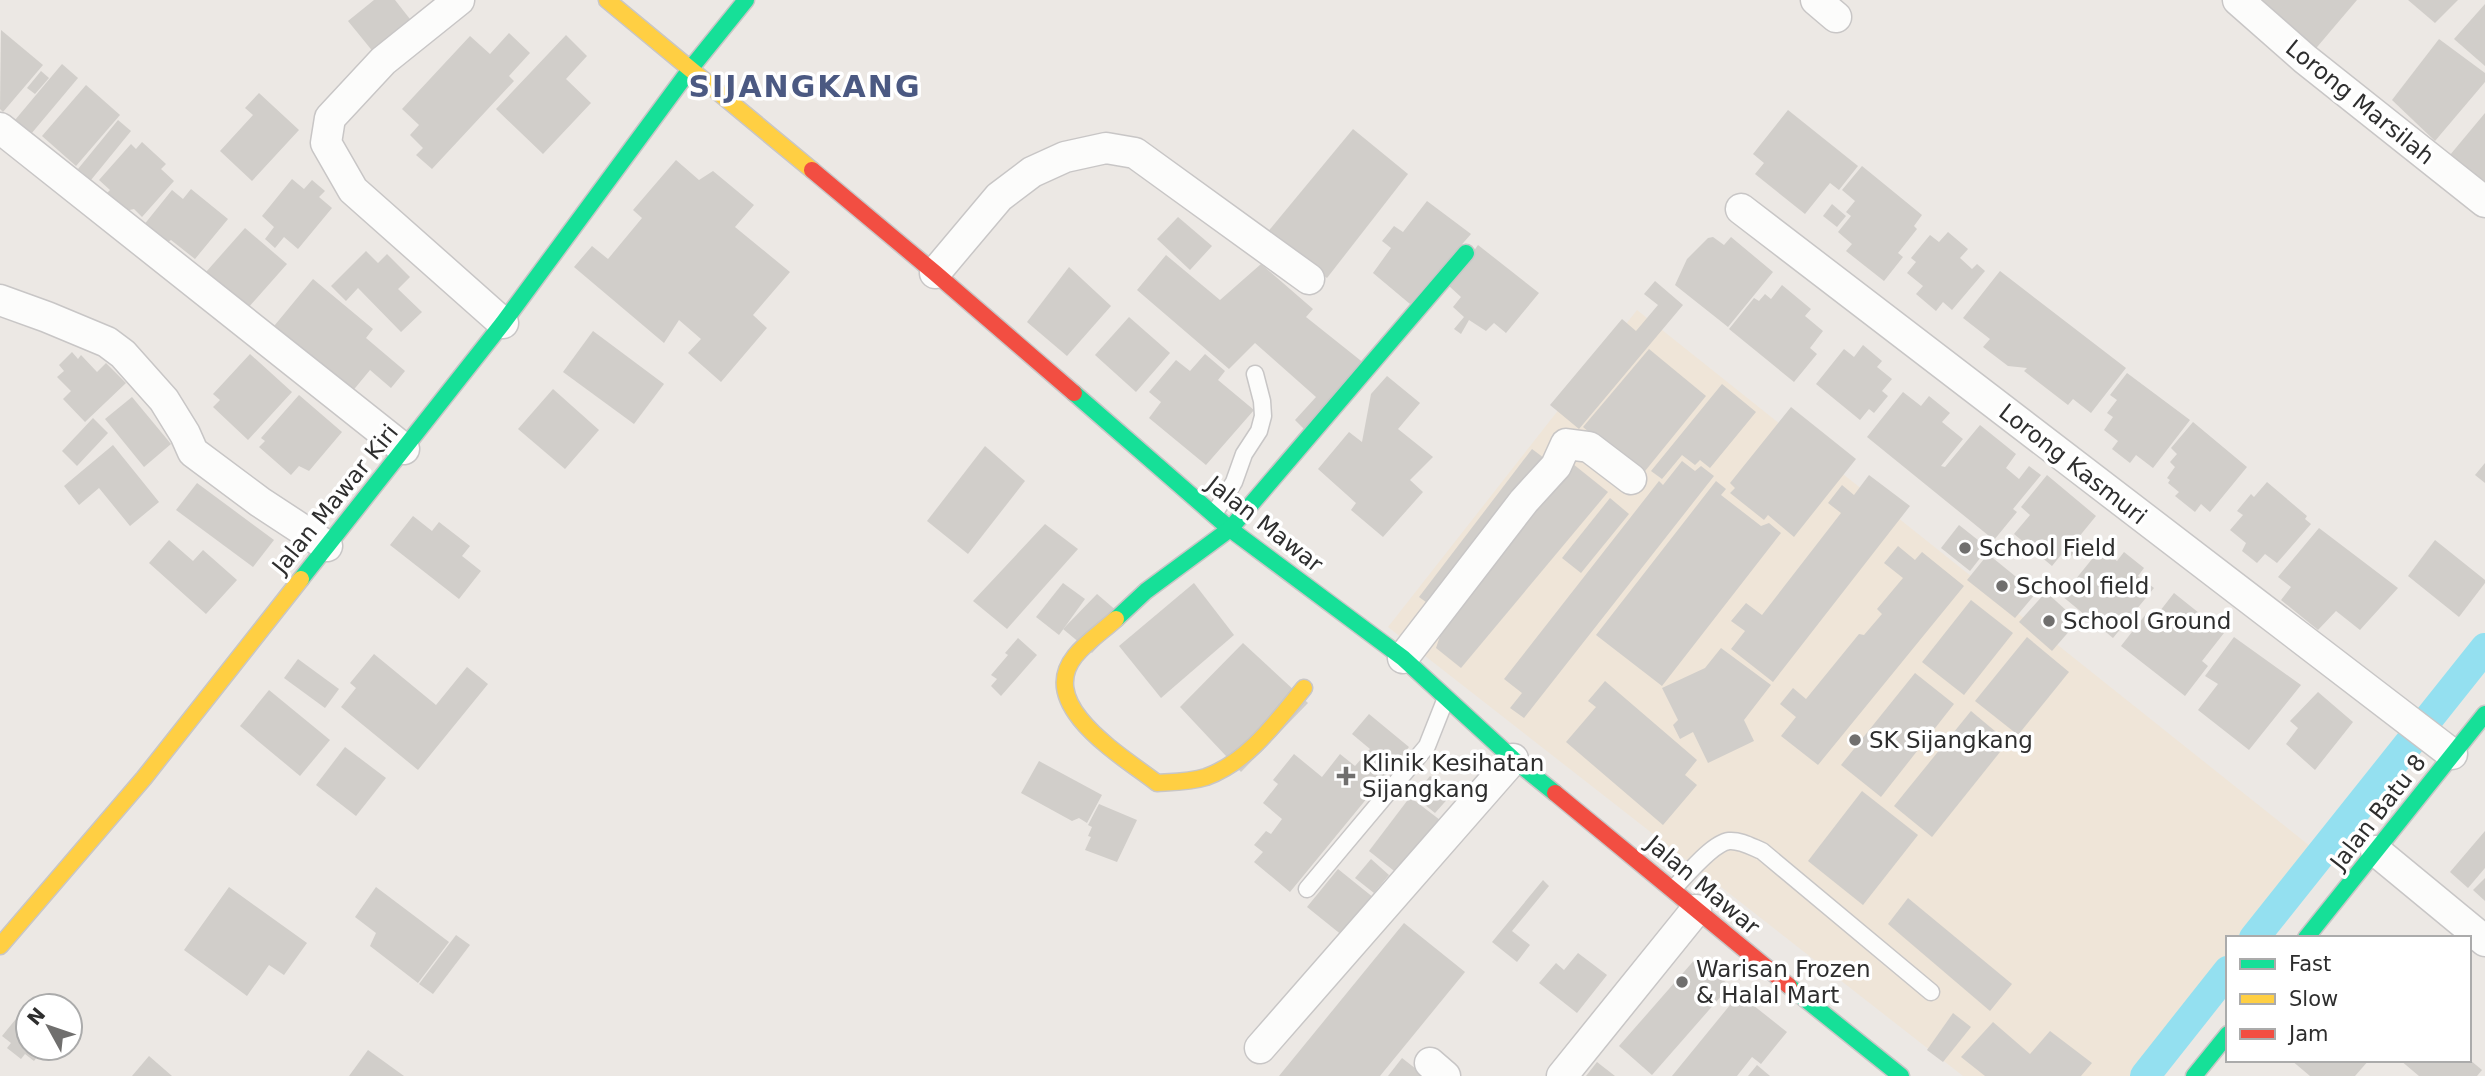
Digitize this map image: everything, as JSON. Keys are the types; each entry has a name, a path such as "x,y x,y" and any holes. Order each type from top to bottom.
{"street":[{"path":"459,0 383,61 356,89 330,118 326,143 353,190 503,323"},
{"name":"Jalan Mawar","path":"607,0 935,273 1230,529 1403,658 1513,759 1901,1076"},
{"name":"Jalan Mawar Kiri","path":"0,946 144,778 404,449 503,323 691,68 746,0"},
{"name":"Lorong Marsilah","path":"2238,0 2305,59 2485,202"},
{"path":"0,128 404,449"},
{"path":"935,273 999,197 1032,172 1065,157 1106,148 1135,153 1309,279"},
{"name":"Lorong Kasmuri","path":"1741,209 2445,749"},
{"path":"1304,688 1265,735 1226,768 1193,781 1157,783 1087,728 1068,702 1064,681 1074,657 1146,591 1230,529 1466,253"},
{"path":"0,300 107,342 123,354 164,400 193,452 260,502 327,546"},
{"path":"1403,658 1524,501 1556,466 1566,444 1589,447 1631,479"},
{"name":"Jalan Batu 8","path":"2308,936 2376,851 2445,749 2482,724"},
{"path":"1260,1048 1513,759"},
{"path":"2376,851 2485,941"},
{"path":"1562,1076 1696,910"},
{"path":"2194,1076 2226,1036"}],"lane":[{"path":"1214,514 1234,482 1244,454 1259,431 1263,416 1262,401 1255,374"},
{"path":"1307,889 1427,746 1446,698"},
{"path":"1673,889 1712,850 1728,841 1762,851 1931,992"},
{"path":"1873,1076 1884,1062"}],"shaded area":[{"name":"SK Sijangkang","path":"1637,310 2320,854 2257,936 2226,936 2226,976 2147,1076 1963,1076 1388,627"}],"building":[{"path":"374,0 395,0 417,28 379,59 348,21"},
{"path":"2250,0 2357,0 2312,53"},
{"path":"2408,0 2458,0 2435,23"},
{"path":"2485,4 2485,66 2454,39"},
{"path":"1,30 43,65 3,112 0,109"},
{"path":"509,33 530,53 509,76 514,81 432,169 416,155 423,148 410,135 419,125 402,109 470,36 490,54"},
{"path":"566,35 587,56 566,79 591,103 543,154 496,109"},
{"path":"2439,39 2485,73 2485,82 2435,141 2392,100"},
{"path":"62,64 78,78 31,134 15,120"},
{"path":"41,71 49,78 35,94 27,88"},
{"path":"86,85 120,115 76,166 42,136"},
{"path":"259,93 299,130 252,181 220,151 253,115 245,108"},
{"path":"1788,110 1858,166 1839,190 1830,183 1805,214 1755,174 1764,163 1753,154"},
{"path":"2485,113 2485,189 2445,161"},
{"path":"118,120 131,131 91,180 78,169"},
{"path":"1353,129 1408,174 1327,278 1266,234"},
{"path":"142,142 166,164 161,169 174,181 142,217 134,209 125,211 106,194 110,190 99,180 131,144 136,149"},
{"path":"676,160 699,180 713,171 754,205 735,227 790,272 753,315 767,328 721,382 688,353 701,339 679,320 664,343 574,267 592,246 608,259 642,218 633,210"},
{"path":"1862,166 1922,215 1914,226 1917,229 1898,253 1903,257 1884,281 1846,251 1852,244 1838,232 1851,216 1846,212 1855,201 1842,190"},
{"path":"292,179 304,189 312,180 325,191 319,197 332,208 298,249 284,237 275,248 265,239 274,227 262,216"},
{"path":"191,189 228,219 195,259 171,240 165,244 143,226 172,190 183,199"},
{"path":"1427,201 1471,234 1410,304 1373,273 1391,248 1382,241 1394,226 1403,232"},
{"path":"1832,204 1846,216 1837,227 1823,216"},
{"path":"1178,217 1212,246 1190,270 1157,239"},
{"path":"245,228 287,264 247,309 206,272"},
{"path":"1948,232 1968,249 1960,258 1972,269 1977,264 1985,271 1952,310 1943,302 1936,311 1916,294 1923,286 1907,273 1916,262 1911,258 1930,235 1939,242"},
{"path":"1713,237 1724,245 1731,237 1773,272 1728,327 1675,285 1687,259 1708,238"},
{"path":"1478,245 1539,293 1506,333 1494,323 1486,331 1469,320 1461,334 1454,329 1464,317 1453,307 1461,297 1449,286"},
{"path":"366,251 378,263 387,254 410,277 398,289 422,312 401,332 358,288 346,301 331,286"},
{"path":"1166,255 1220,300 1261,264 1313,309 1306,317 1365,364 1304,429 1295,420 1316,397 1255,343 1229,369 1137,290"},
{"path":"1069,267 1111,306 1067,356 1027,322"},
{"path":"2000,271 2126,368 2091,413 2073,399 2068,405 2024,371 2027,368 2008,366 1983,347 1990,339 1963,318"},
{"path":"313,279 373,329 366,338 405,371 391,388 370,370 351,393 265,337"},
{"path":"1655,281 1683,305 1579,429 1550,405 1622,319 1636,331 1658,305 1644,294"},
{"path":"1782,285 1811,309 1805,316 1823,331 1810,348 1817,354 1794,382 1729,329 1754,298 1759,301 1765,294 1771,299"},
{"path":"1129,317 1170,353 1136,392 1095,355"},
{"path":"593,331 664,384 634,424 563,372"},
{"path":"1863,345 1882,361 1877,367 1892,379 1882,391 1888,396 1874,413 1869,409 1860,420 1816,384 1844,349 1854,357"},
{"path":"1649,349 1706,396 1641,476 1583,427"},
{"path":"72,352 78,359 81,355 97,372 106,363 126,383 85,422 63,399 71,391 57,377 64,371 59,365"},
{"path":"250,354 292,392 248,440 213,407 220,400 213,394"},
{"path":"1205,354 1225,371 1218,380 1254,410 1206,465 1149,418 1161,402 1149,392 1176,360 1190,371"},
{"path":"2127,373 2190,420 2153,468 2136,455 2130,463 2112,449 2118,441 2104,430 2113,417 2107,413 2117,400 2110,395"},
{"path":"1387,376 1420,403 1398,429 1433,457 1410,480 1423,492 1383,537 1351,510 1356,503 1318,469 1349,432 1362,442 1371,394"},
{"path":"1722,384 1756,412 1710,468 1700,460 1695,465 1682,455 1662,479 1651,471"},
{"path":"553,389 599,430 565,469 518,429"},
{"path":"1903,392 1921,406 1929,396 1950,413 1942,422 1963,439 1941,466 1945,467 1980,425 2016,454 2006,468 2019,479 2029,466 2041,475 2013,509 2017,512 1994,540 1867,437"},
{"path":"299,395 342,432 309,471 299,466 291,475 259,447 265,441 261,438"},
{"path":"132,397 171,444 144,467 105,419"},
{"path":"1791,407 1856,459 1794,537 1768,515 1764,520 1730,493 1735,488 1730,483"},
{"path":"93,418 108,433 77,466 62,451"},
{"path":"2193,422 2247,467 2210,512 2201,504 2195,512 2175,496 2179,492 2168,483 2170,480 2167,478 2175,467 2170,462 2177,454 2171,448"},
{"path":"113,445 159,502 130,526 99,488 79,505 64,486"},
{"path":"985,446 1025,481 968,554 927,521"},
{"path":"1532,449 1544,458 1430,605 1419,597"},
{"path":"1682,461 1695,471 1701,466 1714,476 1524,718 1510,708 1522,693 1504,679 1659,481 1663,485"},
{"path":"2485,463 2485,483 2475,475"},
{"path":"1573,464 1608,492 1461,668 1436,648 1443,627"},
{"path":"1869,475 1910,506 1773,682 1731,649 1745,631 1731,621 1746,603 1762,615 1841,513 1828,503 1842,485 1854,495"},
{"path":"2047,475 2096,516 2069,549 2074,553 2067,560 2061,555 2052,566 2014,534 2030,515 2021,507"},
{"path":"1716,481 1726,489 1721,495 1761,526 1769,523 1781,533 1662,686 1596,635"},
{"path":"2267,482 2307,516 2305,519 2311,524 2277,563 2265,554 2257,563 2242,551 2246,543 2230,530 2243,515 2237,511 2251,494 2254,497"},
{"path":"197,483 274,540 253,567 176,510"},
{"path":"1610,498 1629,514 1581,573 1562,558"},
{"path":"413,516 432,531 439,522 470,546 462,556 481,571 459,599 390,545"},
{"path":"1045,524 1078,549 1007,629 973,601"},
{"name":"School Field","path":"1959,525 1988,548 1970,571 1941,548"},
{"path":"2319,528 2398,588 2360,630 2336,611 2318,630 2281,600 2291,587 2278,577"},
{"path":"169,540 193,561 203,550 237,580 206,614 149,563"},
{"path":"2435,540 2485,580 2459,617 2408,576"},
{"name":"SK Sijangkang","path":"1898,546 1915,560 1922,552 1964,586 1818,765 1781,736 1796,717 1780,704 1793,688 1806,699 1859,634 1864,635 1882,614 1877,609 1903,578 1884,563"},
{"path":"2101,548 2117,561 2124,552 2144,568 2138,576 2154,588 2113,638 2062,596"},
{"name":"School field","path":"1988,554 2036,593 2015,618 1967,580"},
{"path":"1063,583 1085,599 1059,635 1036,617"},
{"path":"1194,583 1234,635 1161,698 1119,646"},
{"name":"School Ground","path":"2046,592 2078,621 2052,651 2019,622"},
{"path":"2174,593 2224,633 2202,661 2208,666 2185,696 2121,646 2146,614 2153,620"},
{"path":"1097,594 1125,618 1092,653 1063,629"},
{"name":"SK Sijangkang","path":"1971,600 2013,633 1964,695 1922,662"},
{"name":"SK Sijangkang","path":"2027,637 2069,672 2018,735 1975,701"},
{"path":"2234,637 2301,685 2249,750 2198,710 2218,684 2205,676"},
{"path":"1018,638 1037,655 1001,696 991,686 997,679 991,675"},
{"path":"1243,643 1308,703 1241,772 1180,707"},
{"path":"1721,648 1771,685 1744,720 1754,741 1708,763 1693,732 1680,739 1673,725 1678,720 1662,688 1705,668"},
{"path":"374,654 436,705 467,667 488,684 418,770 341,707 356,688 350,683"},
{"path":"298,659 339,689 325,708 284,678"},
{"path":"1915,673 1954,704 1881,797 1841,765"},
{"path":"1605,681 1697,760 1685,775 1697,785 1663,825 1566,742 1596,707 1588,701"},
{"path":"269,690 330,740 300,776 240,726"},
{"path":"2318,692 2353,722 2315,770 2286,744 2298,728 2290,721"},
{"path":"1971,711 2008,742 1932,837 1894,806"},
{"path":"1369,714 1409,747 1290,892 1254,862 1263,852 1254,845 1266,831 1271,834 1282,819 1263,803 1278,784 1273,780 1294,754 1322,777 1340,754 1355,766 1370,749 1352,734"},
{"path":"345,747 386,778 356,816 316,785"},
{"path":"1039,761 1102,795 1087,823 1079,818 1072,821 1021,793"},
{"path":"1430,776 1452,794 1435,813 1414,796"},
{"path":"1862,791 1918,835 1863,905 1808,861"},
{"path":"1410,797 1440,820 1398,874 1369,851"},
{"path":"1099,804 1137,820 1117,862 1085,850 1091,837 1088,836 1092,827 1088,825"},
{"path":"2485,831 2485,868 2468,888 2450,872"},
{"path":"1371,859 1389,875 1374,893 1355,878"},
{"path":"1338,869 1374,898 1343,936 1307,907"},
{"path":"2485,878 2485,901 2473,890"},
{"path":"1543,880 1549,886 1512,931 1530,945 1517,962 1492,942"},
{"path":"229,887 307,943 284,975 269,965 247,996 184,950"},
{"path":"376,887 449,942 418,983 370,946 376,933 355,917"},
{"path":"1908,898 2012,984 1990,1011 1888,924"},
{"path":"1404,923 1465,972 1380,1076 1279,1076"},
{"path":"456,935 470,945 433,994 419,984"},
{"path":"1578,953 1607,975 1577,1013 1539,983 1556,963 1564,970"},
{"path":"1697,957 1730,986 1652,1075 1619,1046"},
{"path":"1739,994 1787,1032 1761,1064 1752,1057 1737,1076 1672,1076"},
{"path":"1953,1013 1971,1027 1943,1062 1927,1050"},
{"path":"14,1021 14,1054 7,1048 11,1043 2,1036"},
{"path":"1993,1022 2030,1054 2050,1031 2092,1063 2081,1076 1985,1076 1961,1057"},
{"path":"368,1050 404,1076 349,1076"},
{"path":"149,1056 172,1076 132,1076"},
{"path":"1402,1058 1425,1076 1388,1076"},
{"path":"2471,1061 2482,1070 2477,1076 2419,1076 2402,1062"},
{"path":"1597,1062 1615,1076 1586,1076"},
{"path":"2293,1062 2367,1062 2355,1076 2310,1076"},
{"path":"1757,1065 1770,1076 1748,1076"}],"waterway":[{"path":"2256,936 2485,648"},
{"path":"2145,1076 2226,974"}],"traffic: fast":[{"path":"301,579 503,323 691,68 746,0"},
{"path":"1116,619 1146,591 1230,529 1466,253"},
{"path":"1074,393 1230,529 1403,658 1513,759 1555,793"},
{"path":"2308,936 2485,714"},
{"path":"1789,986 1901,1076"},
{"path":"2194,1076 2226,1036"}],"traffic: slow":[{"path":"607,0 812,170"},
{"path":"0,946 144,778 301,579"},
{"path":"1116,619 1075,656 1066,675 1066,693 1075,711 1089,729 1157,783 1206,777 1235,761 1261,739 1304,688"}],"traffic: jam":[{"path":"812,170 1074,393"},
{"path":"1555,793 1789,986"}],"place":[{"name":"School Field","path":"1965,548"},
{"name":"School field","path":"2002,586"},
{"name":"School Ground","path":"2049,621"},
{"name":"SK Sijangkang","path":"1855,740"},
{"name":"Klinik Kesihatan Sijangkang","path":"1346,776"},
{"name":"Warisan Frozen & Halal Mart","path":"1682,982"}],"district":[{"name":"SIJANGKANG","path":"805,86"}]}
